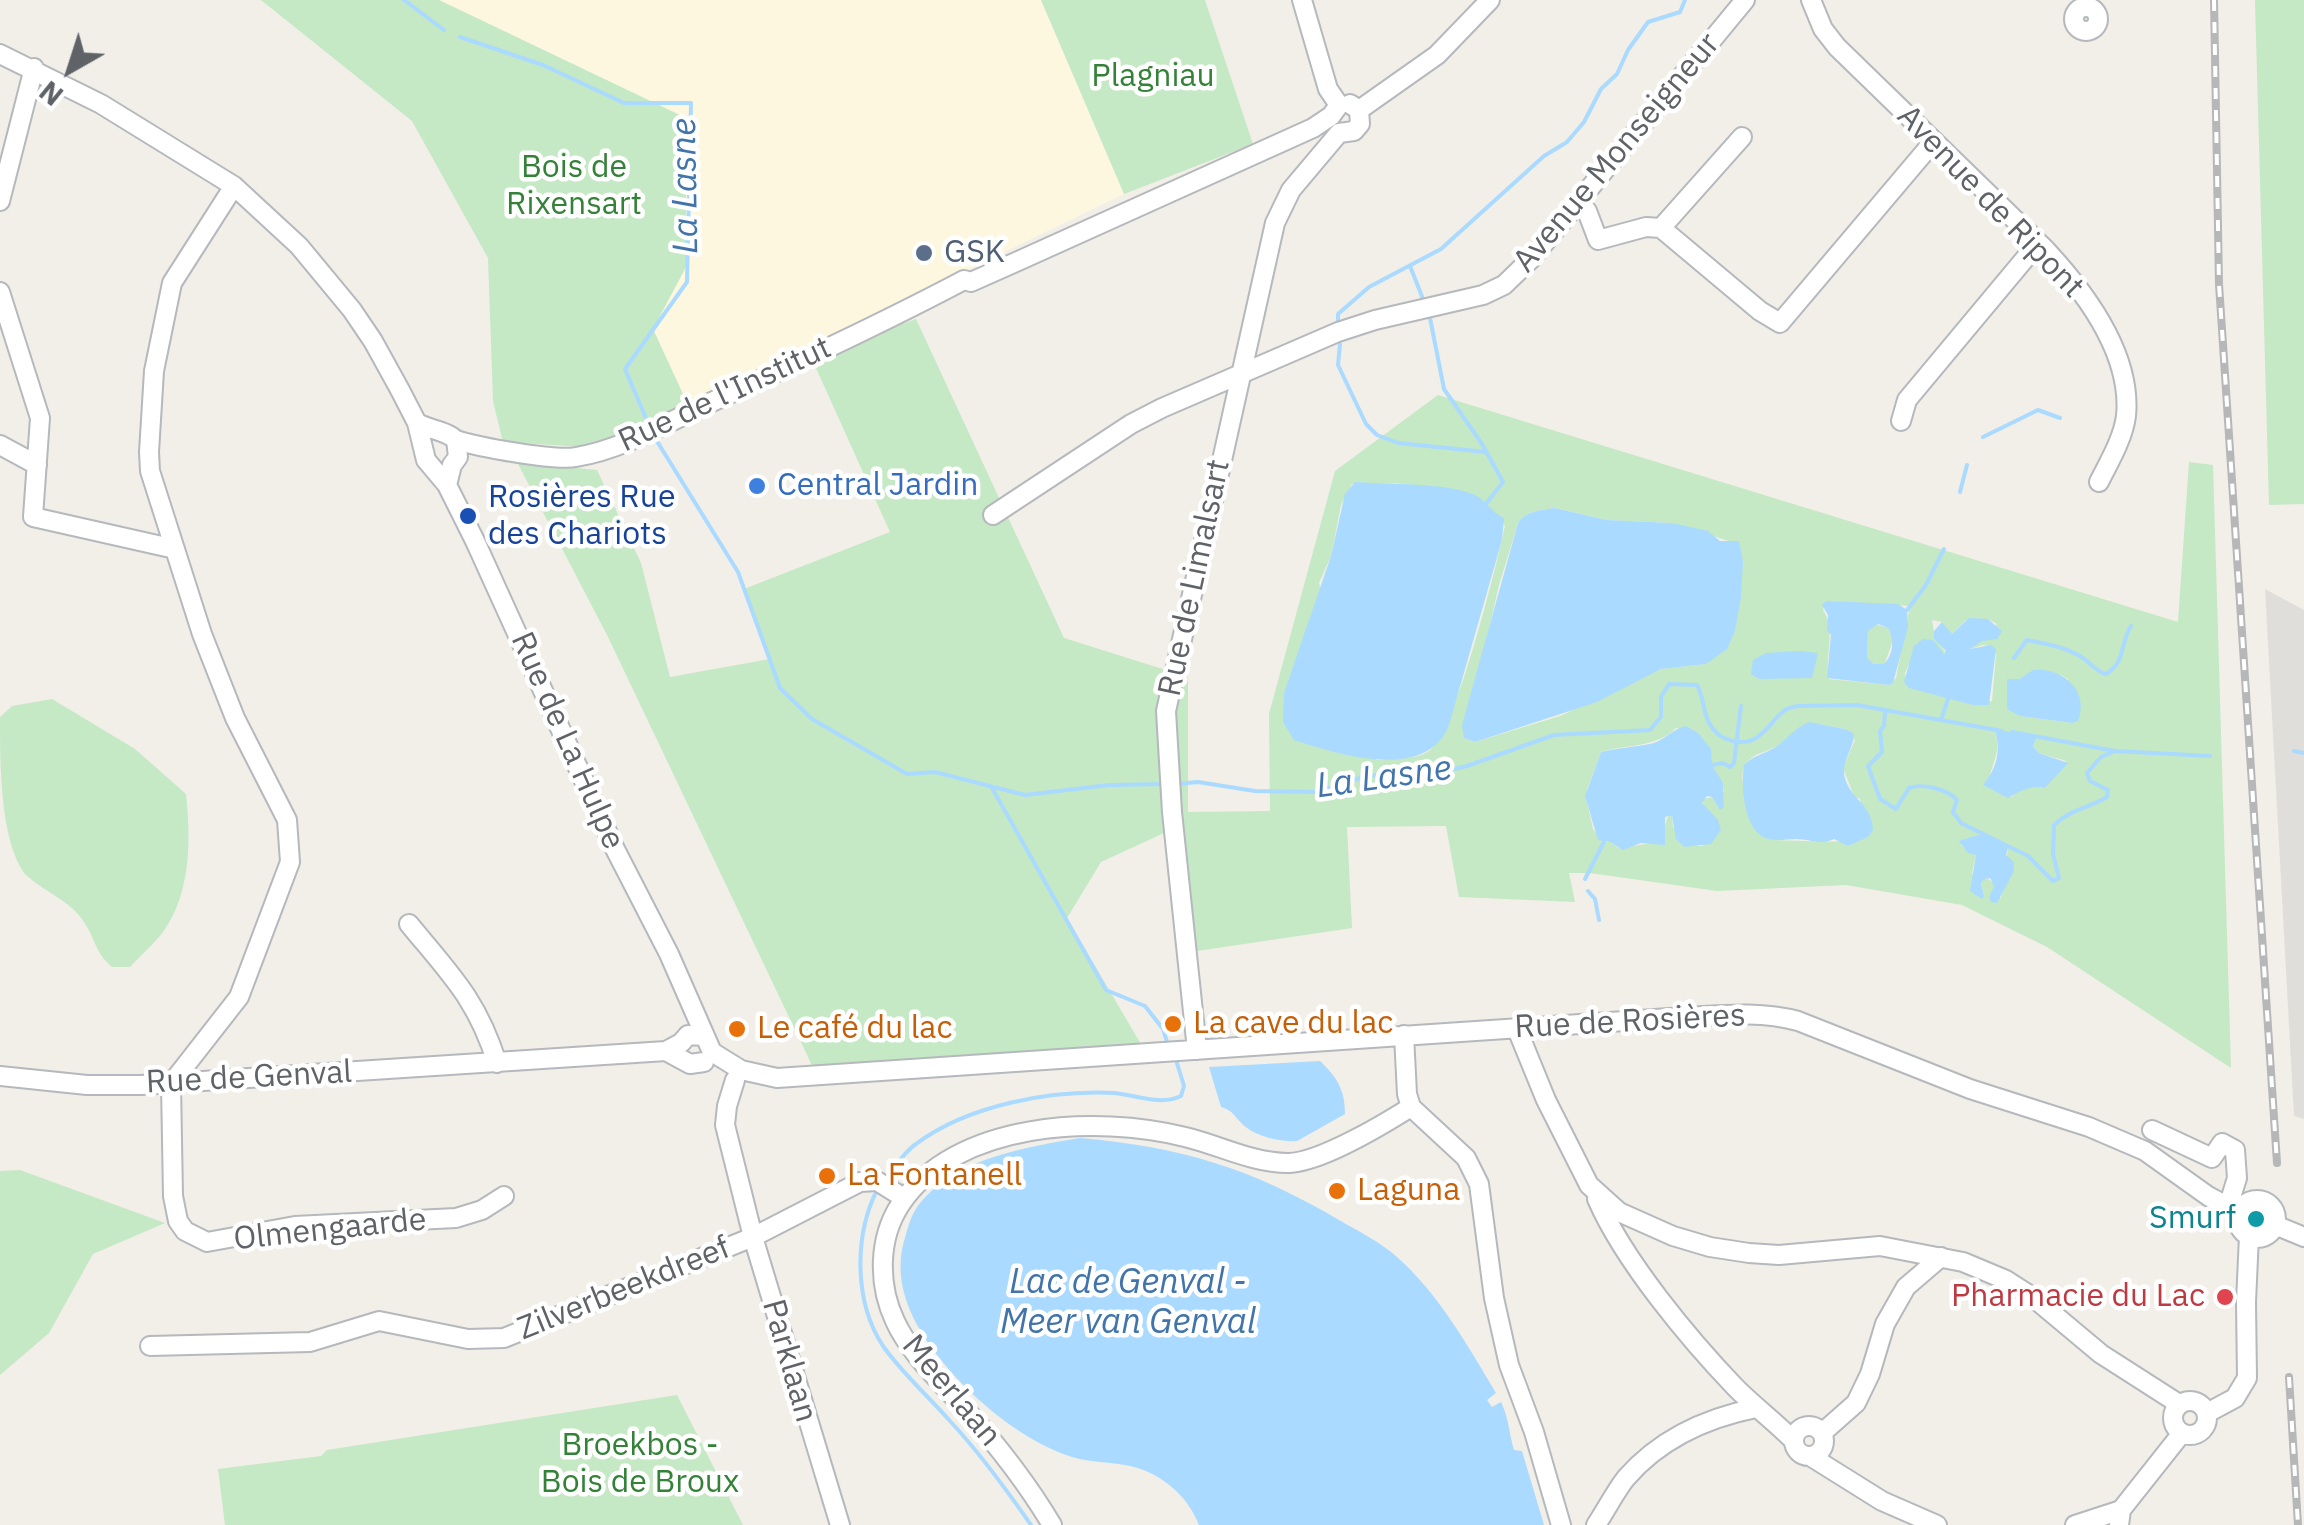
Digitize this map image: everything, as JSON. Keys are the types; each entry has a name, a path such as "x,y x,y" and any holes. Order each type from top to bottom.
{"street":[{"path":"1302,0 1337,118"},
{"path":"1337,118 1348,103 1359,110 1437,56 1490,0"},
{"name":"Avenue Monseigneur","path":"993,515 1131,424 1239,375 1338,332 1496,290 1532,258 1744,0"},
{"name":"Avenue de Ripont","path":"1811,0 1823,30 1837,47 2071,277 2095,313 2118,363 2126,416 2099,482"},
{"path":"0,54 102,104 234,186 277,224 330,282 373,341 417,423 430,439"},
{"path":"0,201 3,176 34,68"},
{"name":"Rue de Limalsart","path":"1197,1050 1172,812 1168,694 1278,215 1337,118 1357,128 1359,110"},
{"name":"Rue de l'Institut","path":"450,457 474,446 558,458 599,453 730,395 964,280 971,282 1337,118"},
{"path":"1661,228 1742,137"},
{"path":"1578,201 1587,211 1598,240 1646,227 1661,228 1760,311 1780,323 1934,141"},
{"path":"171,1084 239,997 292,848 286,820 235,718 202,634 150,471 148,452 160,332 178,269 234,186"},
{"path":"1900,421 1907,400 2038,243"},
{"path":"0,292 40,418 33,517 175,549"},
{"path":"449,434 450,457 424,455 430,439 449,434"},
{"path":"0,445 37,466"},
{"name":"Rue de La Hulpe","path":"450,457 446,485 688,997 691,1048"},
{"path":"409,924 468,994 498,1063"},
{"name":"Rue de Rosières","path":"759,1076 778,1078 1745,1013 1798,1021 1970,1089 2089,1127 2145,1151 2233,1210"},
{"path":"1517,1029 1546,1100 1626,1250 1697,1344 1756,1408 1778,1426 1814,1436 1842,1476 1882,1501 1937,1525"},
{"path":"1404,1036 1411,1108 1466,1158 1479,1184 1494,1298 1509,1365 1534,1432 1561,1525"},
{"path":"691,1048 759,1076"},
{"path":"691,1048 735,1080 759,1076"},
{"name":"Rue de Genval","path":"0,1076 87,1084 171,1084 691,1048"},
{"name":"Parklaan","path":"735,1080 725,1125 752,1237 840,1525"},
{"name":"Olmengaarde","path":"171,1084 174,1210 185,1232 196,1238 208,1242 295,1226 456,1218 482,1210 504,1196"},
{"name":"Meerlaan","path":"1052,1525 1001,1449 922,1359 896,1323 882,1274 883,1250 894,1214 891,1189 966,1152 1024,1132 1060,1125 1144,1127 1248,1157 1291,1164 1312,1159 1411,1108"},
{"path":"2152,1130 2212,1158 2222,1143 2235,1150 2233,1210 2240,1229 2250,1236 2264,1237 2275,1225 2276,1214 2262,1200 2252,1200 2233,1210"},
{"name":"Zilverbeekdreef","path":"150,1346 310,1342 379,1321 468,1339 504,1338 752,1237 860,1182 891,1189"},
{"path":"1596,1194 1644,1225 1710,1247 1779,1256 1880,1246 1941,1257 2006,1280 2057,1315 2102,1354 2179,1404 2196,1401 2207,1413"},
{"path":"2275,1225 2304,1237"},
{"path":"2207,1413 2235,1398 2247,1378 2250,1236"},
{"path":"1814,1436 1856,1402 1870,1374 1885,1324 1906,1287 1941,1257"},
{"path":"2179,1404 2172,1419 2182,1433"},
{"path":"1596,1525 1626,1479 1661,1446 1710,1420 1756,1408"},
{"path":"2182,1433 2198,1434 2204,1428 2207,1413"},
{"path":"2075,1525 2120,1517 2182,1433"}],"shaded area":[{"path":"439,0 1041,0 1124,194 688,405 653,329 686,267 686,118"},
{"path":"2265,589 2304,610 2304,1119 2294,1116"}],"green space":[{"name":"Bois de Rixensart","path":"261,0 439,0 686,118 686,267 653,329 688,405 586,447 503,442 493,401 488,258 412,121"},
{"name":"Plagniau","path":"1041,0 1205,0 1253,144 1124,194"},
{"path":"2255,0 2304,0 2304,504 2269,505"},
{"path":"916,319 1064,638 1188,677 1188,812 1270,811 1269,714 1335,471 1438,395 2178,622 2189,462 2213,465 2231,1068 2047,947 1962,905 1846,885 1717,891 1590,873 1569,873 1575,902 1459,897 1446,826 1347,827 1352,928 1197,951 1164,833 1101,862 1067,918 1142,1046 819,1080 608,637 517,462 597,470 641,563 670,677 770,659 744,589 890,532 811,357","holes":["1396,483 1472,494 1505,526 1474,646 1451,714 1429,751 1417,756 1376,760 1319,583 1331,556 1341,505 1352,484","1555,508 1606,520 1672,523 1732,542 1743,561 1735,631 1706,664 1661,669 1560,716 1475,742 1464,738 1499,585 1518,523","1825,601 1910,606 1896,678 1889,685 1829,679 1827,618 1823,610","1988,619 1997,624 1970,649 1994,647 1992,701 1973,705 1907,685 1905,673 1913,655 1946,653 1935,638 1932,620 1942,622 1951,635 1966,620","2026,675 2061,675 2068,679 2072,723 2020,716 2007,698 2018,679","1819,724 1845,729 1855,740 1843,768 1854,796 1860,799 1868,837 1836,841 1770,840 1748,800 1742,778 1744,768 1752,758 1803,728","1676,728 1696,734 1704,742 1724,792 1715,802 1713,797 1703,799 1703,846 1694,846 1673,827 1672,816 1668,816 1653,843 1619,848 1604,842 1593,829 1587,789 1601,752 1650,742","1995,731 2036,736 2033,746 2039,753 2066,761 2045,788 2027,788 2012,797 1988,786 1997,746","1981,834 2008,848 2001,899 1994,883 1987,878 1981,883 1984,895 1972,873 1976,855 1961,845"]},
{"path":"1875,624 1888,628 1893,640 1885,663 1874,664 1867,658 1868,630"},
{"path":"52,699 135,749 186,794 187,866 179,900 163,932 130,967 112,967 106,961 78,914 24,873 10,841 3,800 0,717 12,706"},
{"path":"20,1170 165,1223 93,1254 49,1333 0,1375 0,1171"},
{"name":"Broekbos - Bois de Broux","path":"677,1395 743,1525 225,1525 218,1469 321,1456 327,1450"}],"water":[{"path":"1355,482 1461,490 1477,496 1504,518 1502,540 1449,725 1438,743 1422,754 1402,759 1356,757 1312,746 1294,740 1283,722 1284,693 1331,556 1345,494"},
{"path":"1555,508 1606,520 1672,523 1708,531 1720,541 1739,541 1743,561 1735,631 1727,649 1706,664 1661,669 1597,702 1475,742 1464,738 1462,725 1518,523 1539,510"},
{"path":"1826,601 1898,604 1907,610 1908,627 1893,683 1827,678 1831,635 1822,605","holes":["1878,624 1888,628 1892,641 1890,655 1885,663 1874,664 1867,658 1868,631"]},
{"path":"1969,618 1988,619 2002,631 1997,639 1982,641 1970,649 1991,645 1996,649 1989,705 1973,705 1909,688 1904,682 1914,646 1923,639 1933,640 1944,654 1946,651 1934,639 1934,631 1942,622 1952,634"},
{"path":"1766,653 1818,653 1812,678 1759,679 1751,674 1753,660"},
{"path":"2033,670 2054,672 2071,683 2080,700 2078,721 2020,716 2007,709 2007,679 2019,679"},
{"path":"1809,722 1854,734 1844,773 1850,789 1868,813 1873,830 1868,837 1848,846 1834,839 1820,842 1765,838 1748,816 1744,765"},
{"path":"1686,726 1711,749 1712,765 1723,783 1724,807 1720,810 1707,796 1702,803 1718,820 1721,830 1711,844 1685,847 1676,839 1672,816 1665,817 1665,845 1641,843 1623,850 1598,840 1585,796 1601,752 1655,742"},
{"path":"1995,730 2037,735 2033,746 2039,753 2068,763 2045,788 2030,788 2008,798 1983,785 1996,759"},
{"path":"1981,834 2008,848 2006,855 2014,862 2014,871 1997,903 1989,897 1994,887 1991,879 1981,883 1982,899 1970,891 1976,855 1968,853 1959,841"},
{"path":"1320,1061 1339,1084 1345,1114 1297,1141 1258,1134 1221,1107 1209,1067"},
{"name":"Lac de Genval - Meer van Genval","path":"1080,1138 1184,1154 1245,1174 1307,1202 1397,1257 1439,1303 1463,1339 1496,1393 1487,1400 1492,1407 1501,1402 1514,1450 1522,1451 1544,1525 1199,1525 1187,1503 1160,1478 1137,1468 1078,1459 1053,1450 1014,1428 978,1399 926,1339 906,1301 901,1259 914,1213 935,1188 973,1165"}],"waterway":[{"name":"La Lasne","path":"404,0 444,30"},
{"path":"1338,322 1338,314 1369,287 1441,249 1544,156 1567,142 1584,122 1601,89 1617,74 1648,22 1680,12 1685,0"},
{"name":"La Lasne","path":"460,37 543,65 624,103 691,103 687,282 625,369 648,423"},
{"path":"1410,266 1423,299"},
{"path":"1430,318 1444,389 1503,482 1485,505"},
{"path":"1340,344 1338,365 1366,424 1377,435 1398,443 1486,452"},
{"path":"1983,437 2038,410 2060,418"},
{"name":"La Lasne","path":"655,438 738,572 780,688 812,719 907,774 935,772 1025,795 1109,785 1166,784"},
{"path":"1960,492 1967,465"},
{"path":"1907,610 1926,585 1944,549"},
{"path":"2014,658 2027,640 2072,652 2106,674 2117,664 2131,626"},
{"name":"La Lasne","path":"1176,784 1198,782 1255,791 1317,792 1369,775 1410,779 1467,766 1554,735 1650,730 1661,717 1661,697 1669,684 1697,685 1709,724 1722,737 1733,741 1756,738 1785,710 1799,706 1857,705 2002,731"},
{"path":"1941,720 1948,699"},
{"path":"1712,765 1723,763 1730,767 1734,763 1741,706"},
{"path":"1885,711 1880,731 1882,752 1868,766 1880,799 1896,809 1909,788 1941,790 1957,800 1953,812 1961,823 2028,856 2053,881 2059,878 2053,854 2054,825 2107,797 2108,790 2090,781 2087,773 2101,757 2115,751"},
{"name":"La Lasne","path":"2012,732 2115,751 2210,756"},
{"name":"La Lasne","path":"2294,751 2304,753"},
{"path":"992,788 1106,990 1145,1006 1163,1029 1168,1045"},
{"path":"1585,879 1604,842"},
{"path":"1588,891 1595,899 1599,920"},
{"path":"886,1179 916,1144 937,1130 985,1110 1063,1094 1114,1093 1157,1100 1181,1096 1184,1086 1176,1060"},
{"path":"877,1190 861,1248 862,1289 873,1329 890,1356 972,1446 1031,1525"}],"railway":[{"path":"2214,0 2219,284 2277,1163"},
{"path":"2289,1377 2298,1525"}],"place":[{"name":"GSK","path":"924,253"},
{"name":"Central Jardin","path":"757,486"},
{"name":"Rosières Rue des Chariots","path":"468,516"},
{"name":"La cave du lac","path":"1173,1024"},
{"name":"Le café du lac","path":"737,1029"},
{"name":"La Fontanell","path":"827,1176"},
{"name":"Laguna","path":"1337,1191"},
{"name":"Smurf","path":"2256,1219"},
{"name":"Pharmacie du Lac","path":"2225,1297"}]}
